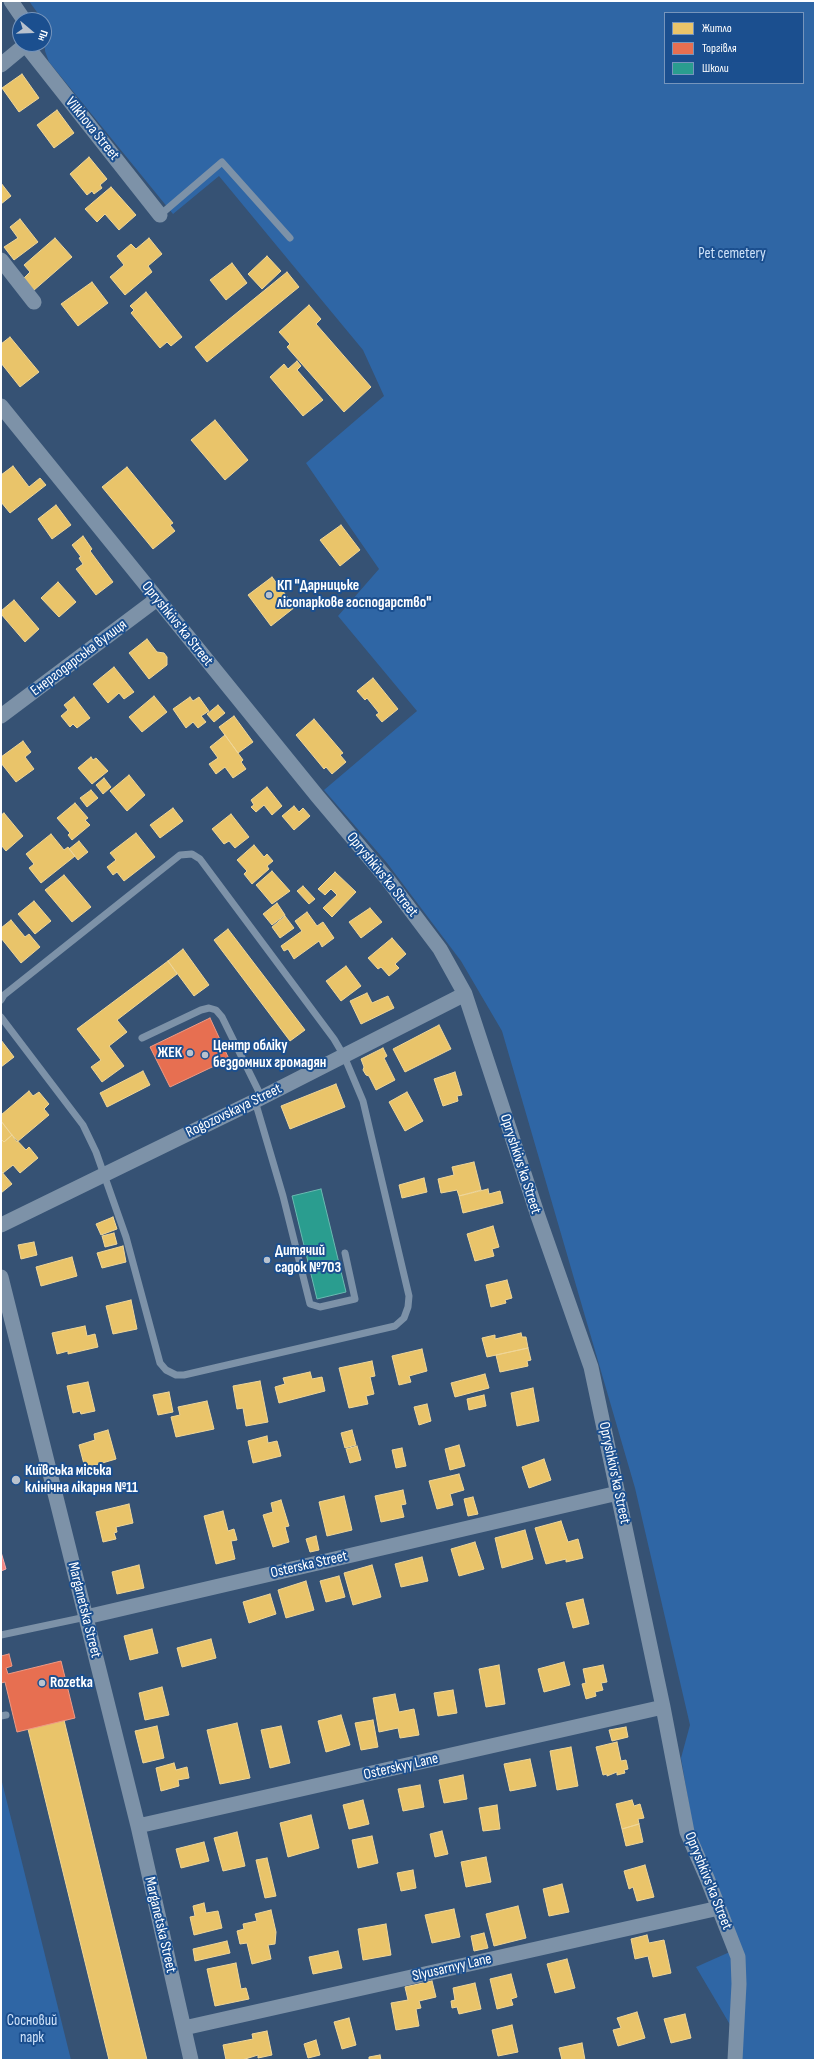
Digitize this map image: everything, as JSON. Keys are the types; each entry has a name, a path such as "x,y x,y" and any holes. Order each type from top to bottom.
{"street":[{"path":"11,1 19,12"},
{"path":"1,64 16,52"},
{"name":"Vilkhova Street","path":"31,52 160,215"},
{"path":"1,260 34,302"},
{"name":"Opryshkivsʹka Street","path":"1,406 157,599 388,880 440,949 465,994 538,1216 591,1367 663,1707 687,1832 738,1957 739,1984 735,2060"},
{"name":"Енергодарська вулиця","path":"1,716 157,599"},
{"name":"Rogozovskaya Street","path":"1,1225 104,1173 258,1100 465,994"},
{"name":"Marganetska Street","path":"1,1277 138,1826 192,2060"},
{"name":"Osterska Street","path":"86,1617 618,1493"},
{"name":"Osterskyy Lane","path":"138,1826 663,1707"},
{"name":"Slyusarnyy Lane","path":"184,2028 719,1908"}],"lane":[{"path":"160,215 222,162 290,238"},
{"path":"1,1000 4,995 180,855 192,854 200,859 334,1039 344,1056 363,1101 409,1296 408,1307 404,1318 395,1326 184,1375 176,1375 166,1370 160,1362 126,1238 104,1173 83,1125 1,1017"},
{"path":"142,1038 201,1010 209,1008 216,1010 222,1017 258,1100 310,1304 320,1307 355,1299 345,1253"},
{"name":"Osterska Street","path":"1,1635 86,1617"}],"green space":[{"name":"Pet cemetery","path":"29,1 815,1 815,2060 742,2060 742,2045 696,1967 741,1947 693,1829 681,1758 690,1725 635,1488 502,1031 461,961 387,863 324,790 417,711 338,616 379,569 306,463 384,396 363,350 219,176 173,214 49,62 45,52 52,52 52,12 37,12"},
{"name":"Сосновий парк","path":"1,1778 71,2060 1,2060"}],"building: Житло":[{"path":"22,74 39,98 19,112 2,88"},
{"path":"57,110 74,133 54,148 37,125"},
{"path":"89,157 107,179 100,185 102,188 94,194 92,191 87,195 70,174"},
{"path":"1,183 11,196 1,204"},
{"path":"111,187 136,215 119,230 105,214 97,222 85,209"},
{"path":"20,219 38,242 14,260 4,247 18,238 10,227"},
{"path":"55,238 72,257 33,291 23,279 30,272 24,265"},
{"path":"149,238 162,254 148,266 152,272 125,295 110,277 124,265 117,256 131,244 136,249"},
{"path":"267,256 281,271 262,289 248,274"},
{"path":"232,263 247,283 226,300 210,280"},
{"path":"287,272 299,287 207,362 195,347"},
{"path":"92,282 108,303 78,326 61,304"},
{"path":"146,292 182,337 171,346 167,342 160,348 131,313 134,310 130,306"},
{"path":"309,305 321,319 316,324 371,387 344,412 287,347 290,344 279,332"},
{"path":"10,337 39,372 20,387 1,363 1,344"},
{"path":"297,361 301,366 297,370 323,400 303,416 270,377 284,364 288,369"},
{"path":"215,420 248,460 225,480 191,440"},
{"path":"13,466 29,487 40,478 46,485 10,513 1,502 1,475"},
{"path":"127,467 173,523 170,525 175,531 153,549 102,487"},
{"path":"56,505 71,525 52,539 38,519"},
{"path":"341,525 360,550 340,566 320,540"},
{"path":"83,536 92,549 90,551 113,582 96,595 76,569 83,564 79,558 81,557 72,545"},
{"path":"272,577 295,607 271,626 248,595"},
{"path":"58,582 76,602 59,617 41,598"},
{"path":"14,600 39,629 25,642 1,614 1,611"},
{"path":"147,639 157,652 164,653 167,657 167,665 149,679 129,653"},
{"path":"114,667 134,692 124,699 119,693 108,703 93,684"},
{"path":"373,678 398,709 382,722 376,715 379,713 367,698 365,700 357,691"},
{"path":"154,696 167,712 142,732 129,717"},
{"path":"74,697 90,718 77,728 73,724 70,727 61,716 68,710 64,705"},
{"path":"190,697 193,701 199,697 209,711 201,716 206,722 198,728 193,722 186,728 173,709"},
{"path":"218,705 225,713 214,722 207,714"},
{"path":"234,716 253,742 238,753 219,727"},
{"path":"314,719 343,753 340,755 346,762 332,774 326,767 324,769 296,735"},
{"path":"225,735 243,760 241,762 246,769 233,778 225,767 216,774 209,764 218,758 210,747"},
{"path":"23,741 31,752 25,757 34,769 16,782 1,763 1,757"},
{"path":"91,757 93,760 96,758 108,771 92,784 78,768"},
{"path":"129,775 145,795 127,811 110,791"},
{"path":"104,778 111,787 103,794 96,785"},
{"path":"267,787 282,806 272,815 264,805 256,812 251,807 254,805 251,800"},
{"path":"91,790 98,798 87,807 80,798"},
{"path":"75,803 88,818 85,820 90,825 72,840 68,835 70,833 57,818"},
{"path":"294,806 299,812 303,808 310,816 294,830 282,816"},
{"path":"173,808 183,821 160,838 150,825"},
{"path":"4,813 23,836 6,851 1,845 1,815"},
{"path":"231,814 249,837 235,848 229,841 224,844 212,829"},
{"path":"136,833 155,857 124,881 117,872 113,875 107,867 116,860 110,853"},
{"path":"51,834 64,850 68,847 75,856 41,883 29,868 34,864 26,854"},
{"path":"79,841 88,852 78,860 69,849"},
{"path":"254,845 264,857 267,854 273,861 267,866 269,869 252,884 244,874 247,871 237,860"},
{"path":"272,871 290,891 272,904 256,885"},
{"path":"335,872 356,892 332,917 323,908 337,895 331,889 325,895 318,889"},
{"path":"64,875 91,907 72,922 45,890"},
{"path":"303,886 315,899 309,904 297,891"},
{"path":"34,901 51,921 35,934 18,914"},
{"path":"277,903 285,915 272,925 263,914"},
{"path":"370,908 382,922 361,938 349,922"},
{"path":"307,912 317,926 323,922 334,938 322,947 319,941 294,959 288,949 284,951 281,946 302,931 295,921"},
{"path":"285,916 294,928 280,938 272,927"},
{"path":"11,920 25,937 29,934 40,947 21,963 1,938 1,928"},
{"path":"228,929 305,1030 290,1041 214,940"},
{"path":"392,938 406,954 395,964 399,968 389,976 381,967 378,969 368,958"},
{"path":"183,949 209,985 194,996 168,961"},
{"path":"168,961 177,974 117,1020 127,1032 109,1046 124,1066 102,1082 91,1067 101,1060 77,1029"},
{"path":"346,966 361,986 341,1001 326,981"},
{"path":"367,993 372,1003 388,996 394,1008 361,1024 350,1001"},
{"path":"439,1025 451,1049 405,1072 393,1049"},
{"path":"1,1040 14,1057 1,1067"},
{"path":"383,1048 387,1056 384,1058 395,1080 376,1090 369,1076 366,1075 363,1070 364,1067 361,1059"},
{"path":"143,1071 150,1085 107,1107 100,1093"},
{"path":"455,1072 462,1095 457,1096 458,1101 443,1106 434,1079"},
{"path":"336,1084 345,1107 290,1129 281,1106"},
{"path":"29,1091 33,1096 39,1092 49,1104 44,1109 49,1115 17,1142 1,1121 1,1115"},
{"path":"407,1092 423,1121 405,1131 389,1102"},
{"path":"1,1121 12,1135 4,1142 1,1139"},
{"path":"12,1135 26,1150 29,1147 38,1158 20,1173 13,1165 3,1173 1,1171 1,1139 4,1142"},
{"path":"474,1162 481,1190 459,1196 457,1190 441,1193 438,1179 454,1175 452,1167"},
{"path":"1,1171 12,1184 1,1193"},
{"path":"424,1178 427,1192 402,1198 399,1185"},
{"path":"488,1189 489,1194 500,1191 503,1203 463,1213 459,1196"},
{"path":"113,1217 117,1229 101,1235 96,1224"},
{"path":"493,1226 499,1247 492,1249 494,1256 475,1261 467,1234"},
{"path":"114,1233 117,1244 105,1247 102,1236"},
{"path":"34,1242 37,1255 21,1259 18,1245"},
{"path":"123,1246 126,1262 102,1268 97,1253"},
{"path":"72,1257 77,1276 41,1286 36,1267"},
{"path":"507,1280 512,1298 505,1300 506,1303 491,1307 486,1285"},
{"path":"131,1300 137,1329 113,1334 106,1306"},
{"path":"85,1326 87,1336 95,1334 98,1347 68,1354 68,1351 57,1354 52,1333"},
{"path":"521,1333 522,1337 526,1337 528,1348 487,1357 482,1338 495,1335 495,1339"},
{"path":"528,1348 531,1360 527,1361 528,1366 500,1372 496,1355"},
{"path":"422,1349 427,1371 409,1376 411,1382 399,1385 392,1356"},
{"path":"372,1361 375,1376 370,1377 374,1394 366,1396 368,1404 349,1408 339,1368"},
{"path":"310,1372 312,1379 322,1377 325,1391 279,1403 275,1387 285,1384 283,1378"},
{"path":"485,1374 489,1388 455,1397 451,1383"},
{"path":"260,1381 268,1422 246,1426 243,1408 237,1409 233,1386"},
{"path":"88,1382 95,1411 81,1414 80,1411 73,1413 67,1386"},
{"path":"533,1388 539,1421 517,1426 511,1393"},
{"path":"169,1392 173,1412 158,1415 153,1395"},
{"path":"484,1395 486,1406 469,1410 467,1399"},
{"path":"207,1401 214,1429 176,1437 171,1417 180,1415 178,1407"},
{"path":"427,1404 431,1421 419,1425 414,1407"},
{"path":"108,1430 116,1459 85,1468 79,1445 95,1440 94,1434"},
{"path":"352,1430 356,1445 345,1448 341,1433"},
{"path":"267,1436 268,1443 277,1441 281,1456 253,1463 248,1441"},
{"path":"459,1445 465,1466 450,1470 445,1449"},
{"path":"357,1446 361,1460 350,1463 346,1449"},
{"path":"402,1448 406,1466 396,1468 392,1450"},
{"path":"544,1459 551,1480 529,1488 522,1467"},
{"path":"459,1474 464,1490 450,1494 453,1505 437,1509 429,1481"},
{"path":"403,1490 406,1504 401,1505 404,1517 381,1522 375,1496"},
{"path":"344,1496 352,1530 327,1536 319,1502"},
{"path":"473,1497 478,1514 468,1516 464,1499"},
{"path":"281,1500 289,1526 285,1527 289,1542 273,1547 263,1515 273,1512 271,1503"},
{"path":"129,1504 133,1523 116,1527 117,1532 114,1533 116,1539 103,1542 96,1512"},
{"path":"223,1511 228,1531 234,1529 237,1540 231,1541 235,1559 216,1564 204,1516"},
{"path":"561,1521 568,1542 578,1539 583,1558 566,1562 566,1559 546,1564 535,1528"},
{"path":"525,1530 533,1559 502,1568 495,1538"},
{"path":"316,1536 319,1550 310,1552 306,1539"},
{"path":"475,1542 484,1569 459,1576 451,1549"},
{"path":"422,1557 428,1581 401,1587 395,1564"},
{"path":"139,1565 144,1588 117,1594 112,1572"},
{"path":"372,1565 381,1597 353,1605 344,1573"},
{"path":"339,1576 345,1597 326,1602 320,1581"},
{"path":"306,1581 314,1610 286,1618 278,1590"},
{"path":"270,1594 276,1614 249,1623 243,1602"},
{"path":"583,1599 589,1624 573,1628 566,1603"},
{"path":"152,1629 158,1653 130,1660 124,1636"},
{"path":"211,1639 216,1658 182,1667 177,1648"},
{"path":"564,1662 570,1685 544,1692 538,1669"},
{"path":"499,1665 505,1704 486,1707 479,1669"},
{"path":"603,1665 607,1682 601,1683 603,1690 595,1692 596,1696 586,1699 582,1684 586,1683 583,1669"},
{"path":"162,1687 169,1715 145,1720 139,1693"},
{"path":"453,1690 457,1713 438,1716 434,1693"},
{"path":"395,1694 399,1712 414,1709 419,1735 400,1738 398,1728 379,1732 373,1698"},
{"path":"341,1715 350,1745 326,1752 318,1721"},
{"path":"64,1720 147,2060 109,2060 28,1729"},
{"path":"373,1720 378,1747 361,1750 355,1723"},
{"path":"237,1723 250,1778 220,1784 207,1730"},
{"path":"157,1726 164,1758 143,1763 135,1731"},
{"path":"281,1726 290,1763 270,1768 261,1730"},
{"path":"626,1727 628,1737 612,1741 609,1730"},
{"path":"617,1742 621,1761 626,1760 628,1769 624,1770 625,1773 617,1775 617,1772 607,1776 607,1774 603,1775 596,1747"},
{"path":"571,1747 578,1786 557,1790 550,1751"},
{"path":"530,1759 536,1786 510,1791 504,1764"},
{"path":"174,1763 176,1770 187,1767 189,1778 178,1780 179,1786 161,1791 156,1768"},
{"path":"463,1775 467,1799 444,1803 439,1780"},
{"path":"420,1785 424,1807 403,1811 398,1789"},
{"path":"363,1800 369,1824 349,1829 343,1805"},
{"path":"632,1800 634,1806 640,1804 644,1818 638,1819 639,1824 622,1829 616,1804"},
{"path":"497,1805 500,1829 483,1831 479,1808"},
{"path":"311,1815 319,1848 288,1857 280,1823"},
{"path":"639,1824 643,1842 626,1846 622,1829"},
{"path":"442,1831 448,1854 435,1857 430,1834"},
{"path":"237,1832 245,1866 223,1871 214,1838"},
{"path":"372,1836 378,1863 358,1868 352,1840"},
{"path":"204,1842 209,1861 181,1868 176,1849"},
{"path":"486,1857 491,1882 466,1887 461,1862"},
{"path":"267,1858 276,1896 265,1898 256,1860"},
{"path":"645,1865 654,1897 637,1901 633,1887 629,1889 624,1871"},
{"path":"413,1870 416,1888 401,1891 397,1873"},
{"path":"562,1884 569,1912 549,1916 543,1889"},
{"path":"204,1903 206,1913 218,1911 222,1928 194,1935 190,1917 195,1916 193,1906"},
{"path":"518,1906 526,1938 494,1946 486,1914"},
{"path":"454,1909 460,1937 432,1943 425,1915"},
{"path":"271,1910 276,1932 275,1944 268,1945 271,1959 252,1964 247,1943 240,1944 237,1931 244,1929 243,1924 257,1921 255,1914"},
{"path":"386,1924 391,1955 363,1960 358,1929"},
{"path":"484,1933 488,1948 474,1951 471,1936"},
{"path":"647,1935 649,1943 664,1940 671,1973 653,1977 648,1956 635,1959 631,1939"},
{"path":"227,1941 230,1953 195,1961 193,1949"},
{"path":"338,1951 342,1968 313,1974 309,1957"},
{"path":"567,1959 575,1988 555,1993 547,1964"},
{"path":"236,1963 241,1989 246,1988 249,1999 215,2006 207,1969"},
{"path":"511,1974 517,1997 511,1999 513,2005 497,2009 490,1979"},
{"path":"432,1981 436,1997 419,2001 421,2008 416,2009 419,2026 396,2030 391,2003 408,2000 405,1987"},
{"path":"475,1983 481,2009 459,2014 457,2007 452,2008 451,2001 455,2000 453,1988"},
{"path":"637,2012 645,2038 618,2046 613,2030 621,2028 617,2018"},
{"path":"685,2014 691,2038 671,2043 664,2019"},
{"path":"349,2018 356,2045 342,2049 334,2022"},
{"path":"512,2025 518,2052 498,2056 492,2030"},
{"path":"267,2031 272,2055 258,2058 258,2055 242,2060 226,2060 223,2045 253,2039 252,2034"},
{"path":"316,2040 320,2055 308,2058 304,2044"},
{"path":"582,2043 585,2060 562,2060 559,2048"},
{"path":"380,2055 381,2060 369,2060 369,2057"}],"building: Торгівля":[{"name":"ЖЕК","path":"210,1018 229,1059 170,1087 150,1047"},
{"path":"9,1654 12,1666 6,1668 8,1674 61,1661 75,1718 17,1732 5,1682 1,1683 1,1656"}],"building: Школи":[{"path":"321,1189 346,1292 317,1299 292,1196"}],"building: Медицина":[{"path":"1,1552 6,1569 1,1571"}],"place":[{"name":"КП \"Дарницьке лісопаркове господарство\"","path":"269,595"},
{"name":"ЖЕК","path":"190,1053"},
{"name":"Центр обліку бездомних громадян","path":"205,1055"},
{"name":"Дитячий садок №703","path":"267,1260"},
{"name":"Київська міська клінічна лікарня №11","path":"16,1480"},
{"name":"Rozetka","path":"42,1683"}]}
